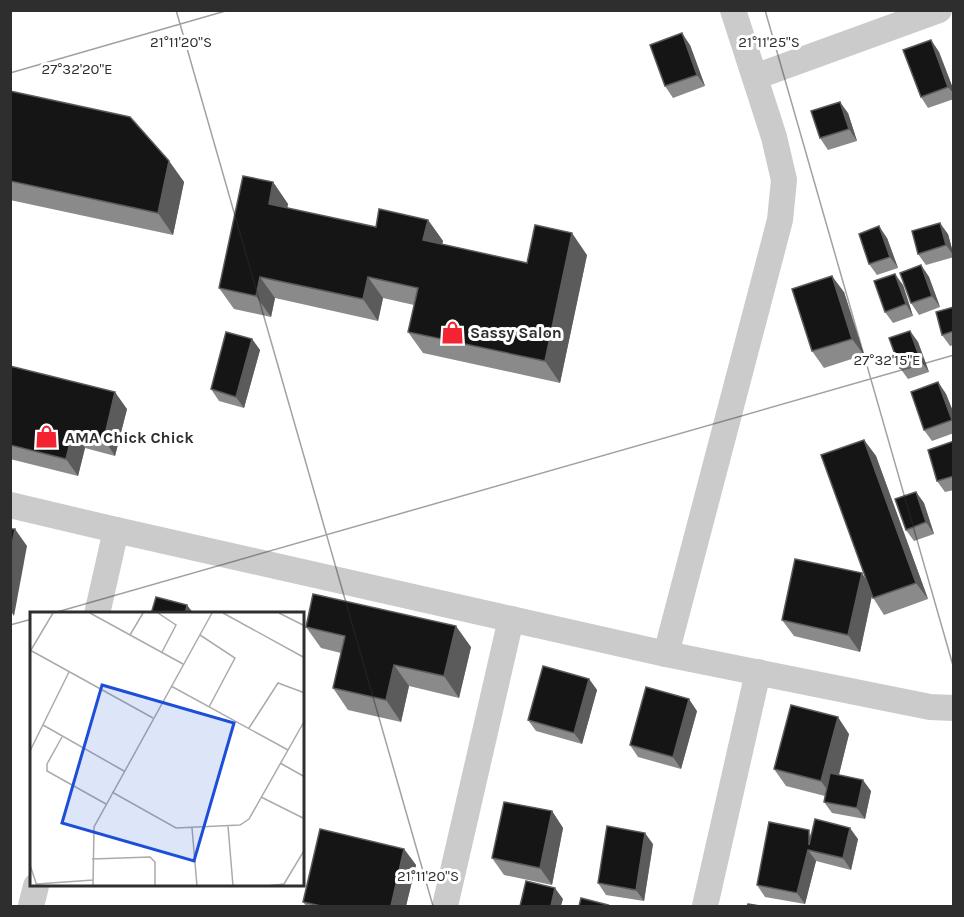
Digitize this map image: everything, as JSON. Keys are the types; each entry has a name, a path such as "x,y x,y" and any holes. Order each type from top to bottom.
{"street":[{"path":"666,654 780,220 784,180 774,137 733,10"},
{"path":"755,77 939,10"},
{"path":"10,505 666,654 930,707 954,708"},
{"path":"97,612 116,530"},
{"path":"445,906 511,619"},
{"path":"705,906 758,672"},
{"path":"31,906 36,887"}],"building":[{"path":"682,33 697,75 665,86 650,45"},
{"path":"931,40 948,87 921,97 903,50"},
{"path":"10,91 130,117 169,161 158,213 10,181"},
{"path":"840,102 849,129 820,138 811,111"},
{"path":"243,176 273,182 269,204 376,227 379,209 428,220 423,240 527,263 535,225 572,233 545,361 408,332 418,288 368,277 363,299 260,277 256,296 219,288"},
{"path":"940,223 946,245 918,254 912,231"},
{"path":"879,226 890,257 869,264 859,234"},
{"path":"921,265 932,296 911,303 900,273"},
{"path":"895,274 906,304 885,312 874,281"},
{"path":"832,276 852,339 812,351 792,289"},
{"path":"954,307 954,331 942,335 936,312"},
{"path":"910,331 921,361 900,368 889,338"},
{"path":"226,332 252,339 236,397 211,389"},
{"path":"10,366 115,392 104,439 73,431 66,459 10,445"},
{"path":"938,382 952,420 924,430 911,392"},
{"path":"864,440 916,583 873,598 821,455"},
{"path":"954,441 954,476 937,481 928,450"},
{"path":"916,492 926,522 906,530 895,499"},
{"path":"10,529 15,529 10,555"},
{"path":"795,559 862,573 848,635 782,620"},
{"path":"313,594 456,626 444,676 394,665 386,700 333,688 345,636 306,627"},
{"path":"156,597 187,605 185,612 152,612"},
{"path":"543,666 589,679 574,733 528,720"},
{"path":"646,687 689,699 673,757 630,745"},
{"path":"791,705 838,717 821,781 774,769"},
{"path":"830,773 863,780 857,808 824,802"},
{"path":"504,802 552,811 540,868 492,858"},
{"path":"815,819 850,828 843,858 808,850 797,893 757,885 769,822 809,830 809,845"},
{"path":"607,826 645,833 636,890 598,883"},
{"path":"320,829 404,849 391,906 321,906 303,902"},
{"path":"526,881 555,888 551,906 520,906"},
{"path":"581,898 608,905 579,906"}],"place":[{"name":"Sassy Salon","path":"452,332"},
{"name":"AMA Chick Chick","path":"47,437"}]}
